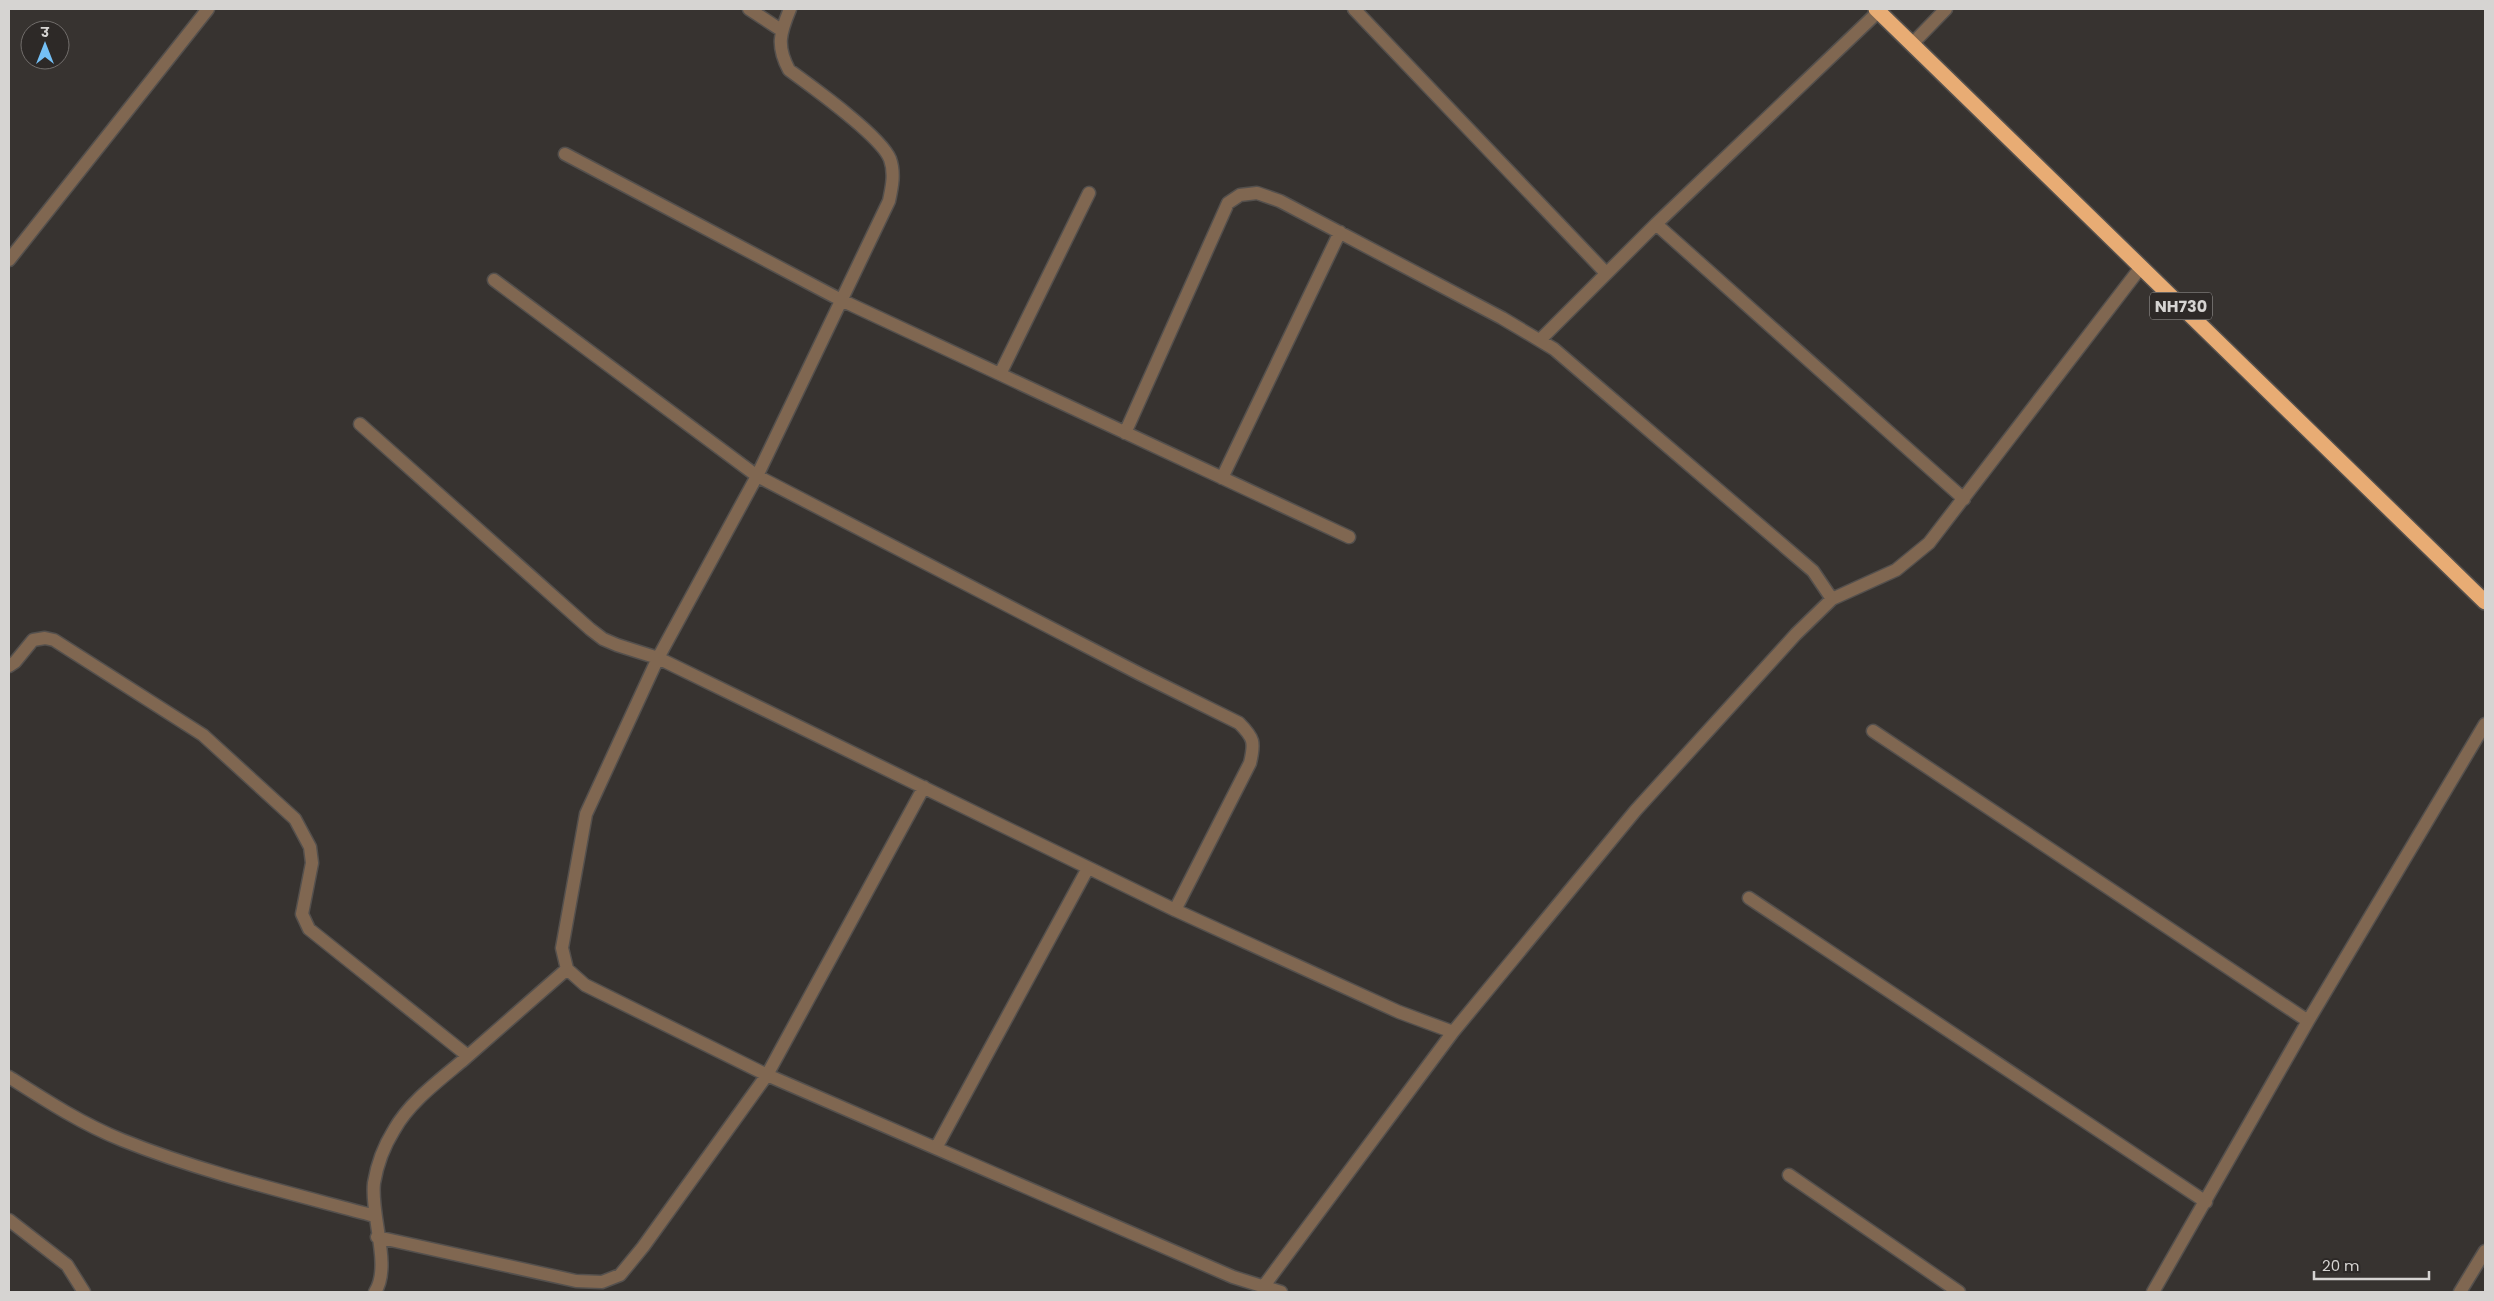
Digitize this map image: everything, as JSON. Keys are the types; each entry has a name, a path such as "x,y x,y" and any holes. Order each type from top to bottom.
{"highway":[{"name":"NH730","path":"1878,10 2485,602"}],"street":[{"path":"9,260 208,9"},
{"path":"749,9 781,30"},
{"path":"790,9 781,30 781,55 789,70 879,142 890,159 893,180 889,201 757,476 658,658 586,814 562,948 567,969 585,985 767,1075 1233,1277 1280,1292"},
{"path":"1354,9 1606,273"},
{"path":"1912,44 1946,9"},
{"path":"1540,340 1656,224 1878,10"},
{"path":"566,154 841,300 1349,538"},
{"path":"1000,374 1089,193"},
{"path":"1125,433 1228,204 1240,195 1257,193 1280,201 1340,232 1502,318 1554,348 1813,570 1832,598"},
{"path":"1656,224 1964,499"},
{"path":"1222,478 1340,232"},
{"path":"1263,1287 1453,1032 1636,810 1796,634 1832,598 1896,570 1910,561 1929,543 2141,267"},
{"path":"494,280 757,476 1140,674 1239,723 1251,735 1254,747 1250,763 1174,910"},
{"path":"360,424 603,639 658,658 1174,910 1399,1012 1453,1032"},
{"path":"9,666 15,662 33,640 45,638 54,640 210,741 295,819 310,847 312,862 302,914 309,929 468,1056"},
{"path":"2153,1292 2308,1021 2485,724"},
{"path":"1873,732 2308,1021"},
{"path":"377,1237 576,1280 602,1282 620,1275 643,1247 767,1075 924,787"},
{"path":"936,1148 1088,868"},
{"path":"1749,898 2206,1202"},
{"path":"375,1292 381,1274 374,1216 374,1182 394,1128 428,1091 567,969"},
{"path":"9,1077 51,1104 121,1140 210,1172 374,1216"},
{"path":"1789,1175 1959,1292"},
{"path":"9,1220 67,1265 84,1292"},
{"path":"2460,1292 2485,1251"},
{"path":"593,1292 602,1282"}]}
